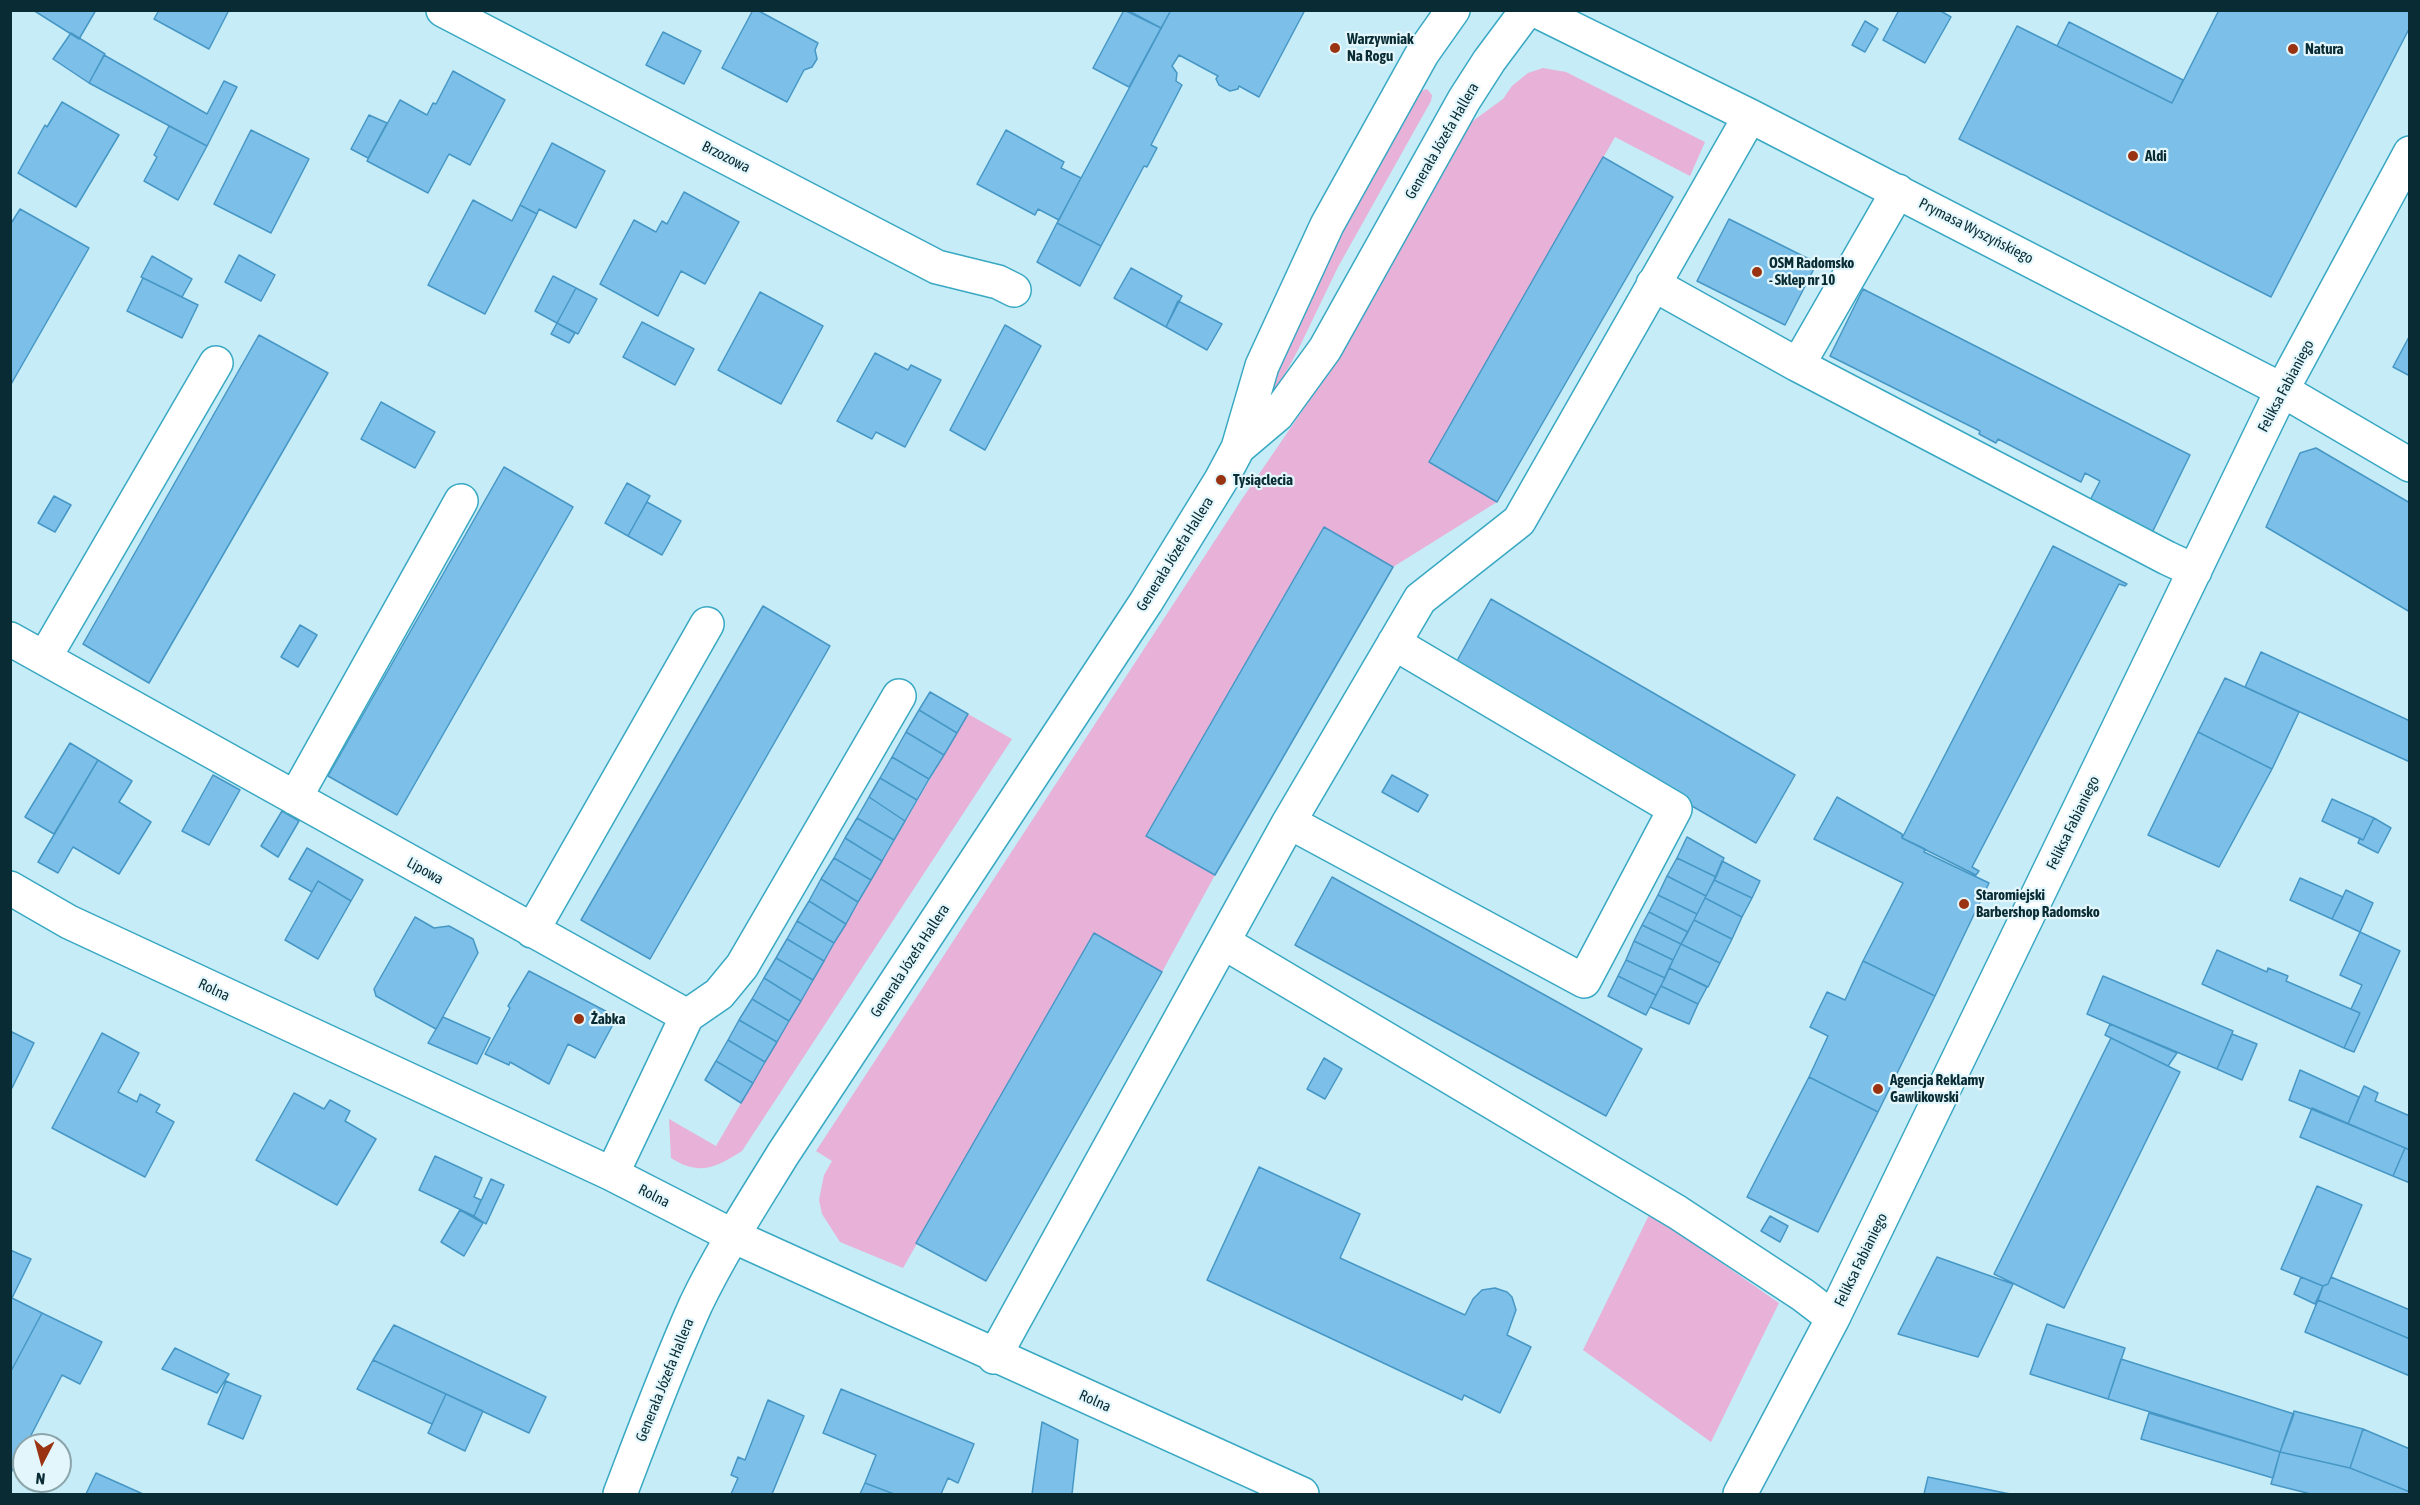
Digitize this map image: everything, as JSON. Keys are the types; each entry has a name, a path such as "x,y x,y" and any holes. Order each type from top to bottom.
{"street":[{"name":"Brzozowa","path":"443,10 937,267 998,282 1014,290"},
{"name":"Generała Józefa Hallera","path":"620,1494 697,1302 733,1236 783,1154 1146,602 1238,448 1262,366 1327,225 1422,54 1453,10"},
{"name":"Generała Józefa Hallera","path":"1238,448 1276,415 1326,350 1464,100 1527,10"},
{"name":"Prymasa Wyszyńskiego","path":"1535,10 1898,191 2282,390 2409,465"},
{"path":"994,1356 1289,822 1420,598 1519,521 1750,116"},
{"name":"Feliksa Fabianiego","path":"1740,1494 1833,1318 2282,390 2409,153"},
{"path":"1798,365 1898,191"},
{"path":"1653,284 1798,365 2195,571"},
{"path":"45,657 216,363"},
{"path":"295,798 461,501"},
{"path":"532,932 707,624"},
{"name":"Lipowa","path":"10,639 532,932 687,1016"},
{"path":"1289,822 1584,981 1675,809 1394,643"},
{"path":"612,1174 687,1016 719,994 742,966 899,696"},
{"name":"Rolna","path":"10,888 69,922 612,1174 733,1236 1302,1494"},
{"path":"1223,942 1677,1212 1803,1295 1833,1318"}],"shaded area":[{"path":"1543,68 1566,72 1705,142 1690,176 1615,137 1430,462 1497,502 1393,567 1323,528 1146,836 1215,875 1162,972 1094,934 903,1268 840,1242 822,1214 819,1200 824,1175 832,1161 816,1151 1242,499 1326,376 1470,123 1503,99 1512,86 1528,73"},
{"path":"1427,89 1432,95 1431,101 1338,267 1298,350 1268,405 1262,402 1342,231 1421,91"},
{"path":"968,714 1012,739 742,1151 707,1168 690,1167 671,1158 669,1119 716,1146"},
{"path":"1650,1213 1779,1303 1711,1442 1583,1350"}],"building":[{"path":"33,10 96,10 79,39"},
{"path":"159,10 229,10 209,49 154,19"},
{"path":"753,10 757,10 818,43 815,50 817,59 812,67 804,70 787,102 722,68"},
{"path":"1124,10 1161,28 1129,87 1093,68"},
{"path":"1127,10 1171,10 1161,28"},
{"path":"1171,10 1305,10 1259,97 1239,86 1238,89 1230,91 1219,85 1216,79 1218,76 1179,55 1172,66 1177,73 1176,81 1182,85 1151,145 1157,148 1147,167 1144,166 1101,246 1057,223"},
{"path":"1899,10 1939,10 1951,17 1925,63 1883,40"},
{"path":"2219,10 2410,10 2410,27 2271,297 1959,139 2017,26 2172,103"},
{"path":"1865,21 1878,29 1865,52 1852,45"},
{"path":"2069,22 2183,80 2172,103 2057,46"},
{"path":"663,32 701,51 684,84 646,65"},
{"path":"71,33 105,54 89,83 53,59"},
{"path":"104,55 207,114 224,81 237,87 207,146 89,83"},
{"path":"453,71 505,100 470,165 449,154 428,193 367,161 400,100 427,115 433,103 436,104"},
{"path":"62,102 119,135 76,207 18,173 45,125 47,127"},
{"path":"369,115 387,123 368,158 351,149"},
{"path":"169,126 207,146 178,200 144,181 157,157 154,155"},
{"path":"251,130 309,159 271,233 214,204"},
{"path":"1006,130 1064,162 1061,168 1081,178 1059,220 1038,209 1035,215 977,184"},
{"path":"552,143 605,171 576,228 539,209 537,214 520,205"},
{"path":"1603,157 1673,197 1497,502 1429,462"},
{"path":"684,192 739,222 705,284 681,271 658,316 600,284 634,220 656,232 662,221 667,224"},
{"path":"473,200 512,221 520,205 537,214 485,314 428,285"},
{"path":"20,209 89,248 10,386 10,225"},
{"name":"OSM Radomsko - Sklep nr 10","path":"1729,219 1817,263 1785,325 1697,281"},
{"path":"1057,223 1101,246 1080,286 1037,262"},
{"path":"239,255 275,275 261,301 225,282"},
{"path":"152,256 192,279 182,297 141,277"},
{"path":"1131,268 1182,296 1166,327 1114,298"},
{"path":"553,276 576,288 557,323 535,311"},
{"path":"143,278 198,305 182,338 127,311"},
{"path":"576,288 597,299 578,334 557,323"},
{"path":"1863,289 2190,455 2148,541 2085,510 2100,481 2085,473 2081,482 1998,439 1996,443 1979,434 1980,431 1830,356"},
{"path":"760,292 823,326 781,404 718,370"},
{"path":"1178,301 1222,324 1207,350 1166,327"},
{"path":"642,322 694,349 675,385 623,357"},
{"path":"557,323 575,333 569,343 551,334"},
{"path":"1005,325 1041,346 985,450 950,430"},
{"path":"259,335 328,373 149,683 83,644"},
{"path":"2410,335 2410,376 2393,367"},
{"path":"875,353 908,370 911,365 941,380 905,447 876,432 872,439 837,421"},
{"path":"381,402 435,432 415,468 361,439"},
{"path":"2316,448 2410,503 2410,612 2266,527 2300,453"},
{"path":"504,467 573,507 397,815 328,776"},
{"path":"627,483 650,496 628,536 605,523"},
{"path":"54,496 71,505 55,532 38,523"},
{"path":"647,502 681,521 662,555 628,536"},
{"path":"1324,527 1393,567 1215,875 1146,836"},
{"path":"2053,546 2127,584 2125,586 2119,584 1972,867 1979,871 1976,875 1902,838"},
{"path":"1491,599 1795,775 1756,843 1453,668"},
{"path":"763,606 830,646 650,959 581,920"},
{"path":"300,625 317,635 298,667 281,657"},
{"path":"2261,652 2410,721 2410,762 2245,687"},
{"path":"2225,678 2299,712 2272,769 2198,732"},
{"path":"930,692 968,714 957,733 919,710"},
{"path":"919,710 957,733 944,755 906,732"},
{"path":"906,732 944,755 929,779 892,757"},
{"path":"2198,732 2272,769 2219,867 2148,835"},
{"path":"70,743 98,760 54,834 25,817"},
{"path":"892,757 929,779 917,800 880,778"},
{"path":"98,760 132,781 119,802 151,822 119,874 73,847 58,873 38,862"},
{"path":"213,775 240,790 209,845 182,831"},
{"path":"1392,775 1428,795 1418,812 1382,792"},
{"path":"880,778 917,800 905,821 869,797"},
{"path":"869,797 905,821 894,840 857,818"},
{"path":"1837,797 1902,834 1902,838 1925,849 1924,852 1989,883 1935,996 1863,961 1903,883 1814,839"},
{"path":"2332,799 2374,818 2363,840 2322,821"},
{"path":"282,811 299,821 278,857 261,846"},
{"path":"857,818 894,840 882,861 845,838"},
{"path":"2374,818 2391,828 2378,853 2358,843 2360,838 2363,840"},
{"path":"1687,837 1724,858 1716,877 1677,858"},
{"path":"845,838 882,861 871,880 834,858"},
{"path":"307,848 363,880 351,901 318,881 312,892 289,879"},
{"path":"834,858 871,880 858,902 821,879"},
{"path":"1677,858 1716,877 1706,896 1667,876"},
{"path":"1722,861 1760,881 1752,898 1714,880"},
{"path":"1667,876 1706,896 1697,914 1658,895"},
{"path":"1332,877 1642,1049 1606,1116 1295,945"},
{"path":"2300,878 2343,897 2332,919 2290,900"},
{"path":"821,879 858,902 846,924 809,901"},
{"path":"1714,880 1752,898 1742,917 1705,898"},
{"path":"318,881 351,901 318,959 285,940"},
{"path":"2346,890 2373,903 2360,932 2332,919"},
{"path":"1658,895 1697,914 1688,932 1649,912"},
{"path":"1705,898 1742,917 1732,939 1694,920"},
{"path":"809,901 846,924 834,943 797,921"},
{"path":"1649,912 1688,932 1681,944 1642,925"},
{"path":"415,917 434,928 449,926 473,939 478,953 436,1029 376,996 374,989"},
{"path":"1694,920 1732,939 1720,963 1681,944"},
{"path":"797,921 834,943 824,961 787,939"},
{"path":"1642,925 1681,944 1673,960 1634,941"},
{"path":"2360,932 2400,951 2354,1052 2344,1048 2360,1013 2351,1009 2362,985 2340,975"},
{"path":"1094,933 1162,972 986,1281 916,1243"},
{"path":"787,939 824,961 813,980 776,958"},
{"path":"1634,941 1673,960 1665,978 1626,960"},
{"path":"1681,944 1720,963 1708,987 1669,968"},
{"path":"2217,950 2267,972 2268,968 2288,976 2286,981 2360,1013 2344,1048 2202,984"},
{"path":"776,958 813,980 801,1001 764,978"},
{"path":"1626,960 1665,978 1656,995 1618,976"},
{"path":"1863,961 1935,996 1878,1112 1809,1077 1828,1036 1810,1027 1827,992 1845,1000"},
{"path":"1669,968 1707,987 1698,1004 1661,986"},
{"path":"529,971 617,1017 595,1058 568,1044 549,1084 510,1062 509,1065 485,1054 510,1008 508,1006"},
{"path":"1618,976 1656,995 1646,1015 1608,996"},
{"path":"2103,976 2233,1031 2217,1069 2087,1014"},
{"path":"764,978 801,1001 789,1021 752,999"},
{"path":"1661,986 1698,1004 1689,1024 1650,1007"},
{"path":"752,999 789,1021 777,1042 739,1020"},
{"path":"443,1017 490,1038 477,1064 428,1043"},
{"path":"739,1020 777,1042 765,1062 728,1040"},
{"path":"2110,1024 2177,1053 2168,1066 2105,1035"},
{"path":"10,1031 34,1043 12,1088 10,1087"},
{"path":"102,1033 139,1053 118,1092 137,1102 140,1094 160,1105 156,1112 174,1122 145,1177 52,1128"},
{"path":"2232,1034 2257,1044 2242,1080 2217,1069"},
{"path":"2111,1038 2180,1072 2064,1308 1994,1274"},
{"path":"728,1040 765,1062 753,1083 716,1061"},
{"path":"1324,1058 1342,1069 1325,1099 1307,1089"},
{"path":"716,1061 753,1083 741,1103 705,1080"},
{"path":"2300,1070 2359,1097 2348,1124 2289,1100"},
{"path":"1809,1077 1878,1112 1818,1232 1747,1197"},
{"path":"2364,1086 2378,1093 2375,1101 2410,1116 2410,1150 2348,1124"},
{"path":"294,1093 324,1109 330,1100 350,1111 345,1121 376,1139 337,1205 256,1160"},
{"path":"2312,1108 2405,1148 2393,1176 2300,1137"},
{"path":"2405,1148 2410,1150 2410,1183 2393,1176"},
{"path":"435,1156 482,1178 474,1197 481,1200 474,1216 419,1190"},
{"path":"1259,1167 1360,1214 1340,1258 1465,1315 1473,1299 1482,1290 1495,1288 1507,1292 1512,1297 1516,1310 1507,1335 1531,1347 1500,1413 1464,1395 1462,1400 1207,1280"},
{"path":"491,1179 504,1185 486,1224 474,1216"},
{"path":"2317,1186 2362,1205 2328,1284 2323,1286 2281,1269"},
{"path":"460,1210 483,1223 464,1256 441,1242"},
{"path":"1770,1216 1788,1226 1780,1242 1761,1231"},
{"path":"10,1250 31,1259 12,1298 10,1297"},
{"path":"1937,1257 2013,1284 1978,1357 1898,1334"},
{"path":"2301,1277 2323,1286 2315,1304 2294,1294"},
{"path":"2331,1277 2410,1310 2410,1339 2318,1300 2323,1286 2328,1284"},
{"path":"10,1297 42,1313 10,1373"},
{"path":"2318,1300 2410,1339 2410,1376 2305,1332"},
{"path":"42,1313 102,1342 80,1384 62,1375 32,1433 12,1433 10,1475 10,1373"},
{"path":"2047,1324 2125,1348 2108,1399 2030,1374"},
{"path":"394,1325 546,1397 529,1433 373,1360"},
{"path":"175,1348 229,1374 217,1393 162,1369"},
{"path":"2121,1359 2294,1414 2280,1452 2108,1399"},
{"path":"373,1360 446,1394 432,1424 357,1389"},
{"path":"226,1381 261,1396 243,1439 208,1424"},
{"path":"841,1389 974,1444 958,1483 948,1478 941,1494 894,1494 865,1483 876,1455 823,1433"},
{"path":"446,1394 483,1411 465,1451 428,1433"},
{"path":"768,1400 804,1416 772,1494 731,1494 738,1478 731,1475 738,1457 745,1460"},
{"path":"2294,1411 2363,1429 2350,1468 2280,1452"},
{"path":"2149,1413 2280,1452 2273,1478 2141,1439"},
{"path":"1042,1422 1078,1440 1072,1494 1032,1494"},
{"path":"2363,1429 2410,1449 2410,1492 2350,1468"},
{"path":"2280,1452 2350,1468 2410,1492 2410,1494 2311,1494 2271,1484"},
{"path":"96,1473 143,1494 86,1494"},
{"path":"1928,1477 2005,1493 2011,1494 1924,1494"},
{"path":"865,1483 894,1494 860,1494"}],"place":[{"name":"Warzywniak Na Rogu","path":"1335,48"},
{"name":"Natura","path":"2293,49"},
{"name":"Aldi","path":"2133,156"},
{"name":"OSM Radomsko - Sklep nr 10","path":"1757,272"},
{"name":"Tysiąclecia","path":"1221,480"},
{"name":"Staromiejski Barbershop Radomsko","path":"1964,904"},
{"name":"Żabka","path":"579,1019"},
{"name":"Agencja Reklamy Gawlikowski","path":"1878,1089"}]}
